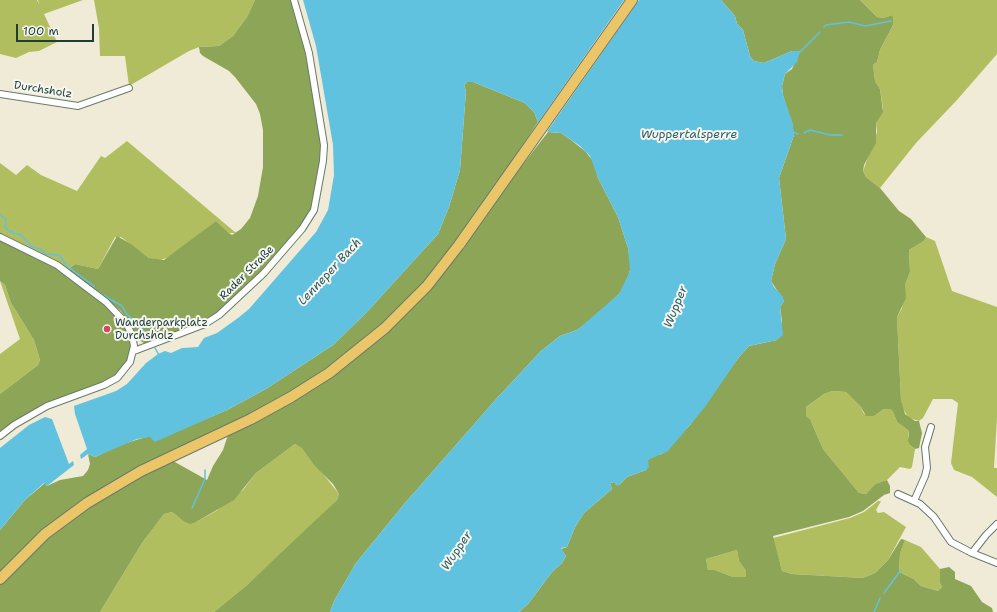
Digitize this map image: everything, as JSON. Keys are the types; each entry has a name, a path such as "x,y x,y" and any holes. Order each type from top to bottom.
{"main road":[{"path":"0,579 45,534 86,503 141,471 274,407 329,373 363,347 399,315 426,286 459,245 632,0"}],"street":[{"name":"Rader Straße","path":"134,350 205,324 219,315 264,273 302,229 314,210 323,161 324,145 309,53 294,0"},
{"name":"Durchsholz","path":"0,94 78,106 128,88"},
{"path":"0,237 58,265 106,302 126,323 133,338 134,350 130,362 117,378 104,385 47,406 14,425 0,436"},
{"path":"914,501 926,476 927,468 925,446 931,428"},
{"path":"898,494 914,501 934,517 951,542 997,564"},
{"path":"972,553 997,524"}],"green space":[{"path":"0,0 37,0 39,4 38,0 83,0 44,14 57,42 39,51 29,52 16,58 0,54"},
{"path":"94,0 255,0 247,17 233,36 219,46 199,47 189,51 129,86 125,56 100,56 99,28"},
{"path":"255,0 291,0 304,46 322,146 311,210 300,228 262,271 216,314 203,322 150,343 144,343 137,339 132,326 121,311 109,301 103,303 121,319 130,335 131,347 128,361 118,373 103,382 46,403 0,433 0,394 38,365 40,360 34,340 11,303 5,285 0,281 0,237 66,271 75,264 98,269 117,236 131,244 149,258 164,260 216,221 232,235 241,229 250,218 258,196 263,167 263,130 260,114 256,104 235,77 229,71 203,56 200,53 199,47 219,46 233,36 247,17"},
{"path":"721,0 860,0 877,17 884,18 892,15 893,25 880,50 877,62 873,65 875,81 880,89 883,112 876,123 876,143 864,165 863,171 866,177 880,188 899,211 911,219 926,237 924,241 909,250 910,272 905,285 906,298 897,317 901,400 905,414 915,421 919,421 922,433 919,448 915,449 910,445 908,441 909,431 897,422 893,411 890,409 884,409 874,416 866,416 861,407 846,392 832,391 824,394 806,407 806,416 810,419 823,449 859,493 866,494 875,484 887,480 890,486 890,493 884,495 863,511 849,517 773,536 782,571 792,574 863,578 875,573 888,560 901,539 905,540 900,553 899,572 914,579 921,586 938,591 942,587 940,583 940,569 949,567 955,572 955,579 971,586 982,602 992,608 993,612 519,612 528,604 552,572 562,563 566,556 561,549 567,547 575,527 584,513 612,489 610,483 614,482 619,485 627,477 646,470 648,460 652,456 662,454 690,425 739,357 749,346 777,340 782,321 780,307 784,301 771,281 775,264 786,239 779,178 794,135 782,86 785,74 792,69 800,51 792,51 764,63 754,61 750,56 743,30 737,24 735,16","holes":["737,550 739,561 746,571 746,577 733,577 715,570 708,570 706,559"]},
{"path":"860,0 997,0 997,54 957,100 916,143 880,188 866,177 863,171 877,132 876,123 883,109 880,89 875,81 873,65 877,62 880,50 893,25 893,17 892,15 884,18 877,17"},
{"path":"467,82 473,82 525,103 534,112 538,122 469,226 420,287 395,314 345,357 299,388 230,425 116,481 0,574 0,530 25,500 45,483 47,486 60,480 83,476 88,470 90,464 88,454 95,457 123,444 146,437 152,437 155,441 227,410 266,389 333,345 366,313 438,234 449,207 460,170 466,91 464,85"},
{"path":"548,132 561,133 585,151 593,161 598,178 618,217 628,248 631,267 627,280 619,294 592,319 577,330 560,336 541,351 498,397 405,503 356,563 334,601 330,612 214,612 247,585 337,500 339,494 333,484 315,466 302,448 295,444 256,473 234,500 196,522 190,524 185,522 172,512 164,514 142,543 100,612 0,612 0,584 38,545 71,519 123,485 173,461 207,480 213,466 223,450 228,435 282,407 425,293 464,248 468,238"},
{"path":"127,141 236,233 229,233 216,221 170,257 160,260 149,258 121,237 115,237 98,269 75,264 68,269 55,261 0,235 0,163 16,175 27,165 41,175 77,191 101,156 105,158"},
{"path":"926,237 935,241 952,291 997,307 997,418 994,468 997,468 997,497 972,477 954,470 951,463 958,403 952,399 933,399 923,418 919,421 909,418 903,409 901,400 897,317 902,308 905,285 910,272 909,250 924,241"},
{"path":"0,281 5,285 11,303 34,340 40,360 38,365 0,394 0,354 20,339"},
{"path":"832,391 846,392 861,407 864,414 874,416 884,409 893,410 897,422 909,431 908,436 910,445 915,449 912,467 910,469 900,467 887,480 875,484 866,494 859,493 823,449 810,419 806,416 806,407 824,394"},
{"path":"295,444 302,447 339,494 337,500 307,530 247,585 214,612 100,612 142,543 164,514 172,512 180,518 196,522 216,511 243,490 256,473"},
{"path":"878,501 881,501 876,510 878,513 884,512 906,527 888,560 875,573 863,578 792,574 782,571 773,538 850,518 864,512"},
{"path":"905,540 921,547 940,569 940,583 942,587 938,591 921,586 914,579 899,572 900,552"},
{"path":"737,550 739,561 746,571 746,577 733,577 715,570 708,570 706,559"}],"water":[{"name":"Wuppertalsperre","path":"303,0 721,0 735,16 737,24 743,30 750,56 754,61 764,63 792,51 800,51 797,62 785,74 782,86 783,95 793,124 794,135 779,178 786,239 775,264 771,281 783,297 784,301 780,307 783,335 777,340 749,346 739,357 705,407 668,451 648,460 649,467 646,470 627,477 619,485 616,486 614,482 610,483 612,489 584,513 575,527 567,547 561,548 566,556 562,563 552,572 528,604 519,612 330,612 334,601 356,563 405,503 498,397 541,351 560,336 577,330 619,294 630,271 628,248 618,217 598,178 590,156 580,146 561,133 548,132 538,122 534,112 525,103 473,82 467,82 464,85 466,91 460,170 449,207 438,234 366,313 333,345 266,389 227,410 155,442 150,437 137,439 95,457 88,454 81,459 80,455 87,449 75,414 74,406 116,391 127,384 146,363 158,354 165,351 171,353 182,348 198,347 204,338 217,333 238,318 249,309 316,232 328,210 334,175 333,145 316,46"},
{"path":"45,417 52,419 69,464 73,461 74,465 47,486 44,483 25,500 0,530 0,448 29,425"}],"pier":[{"path":"624,0 639,0 546,133 537,124"}],"waterway":[{"path":"824,27 826,25 849,22 865,26 891,21"},
{"path":"799,53 820,32"},
{"path":"804,133 810,130 830,135 842,135"},
{"path":"793,132 798,134"},
{"path":"0,215 6,219 5,227 10,232 13,231 13,233 21,235 32,247 41,249 46,254 59,255 67,266 94,286 93,288 122,306 126,313 145,332 152,342"},
{"path":"155,348 159,355"},
{"path":"192,508 205,479 205,470"},
{"path":"884,593 901,570"},
{"path":"874,612 880,598"}],"place":[{"name":"Wanderparkplatz Durchsholz","path":"107,329"}],"water label":[{"name":"Lenneper Bach","path":"330,272"},
{"name":"Wupper","path":"676,307"},
{"name":"Wupper","path":"457,551"}]}
